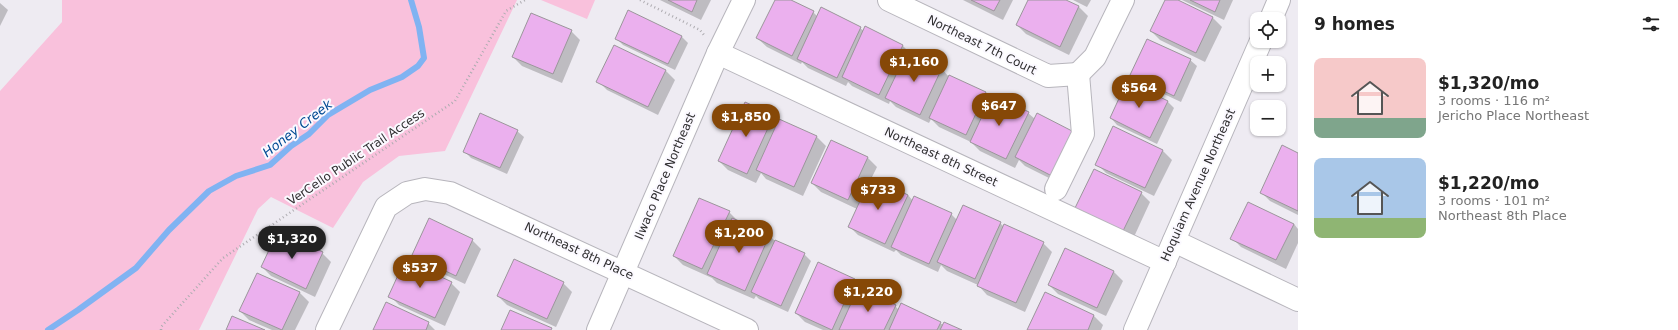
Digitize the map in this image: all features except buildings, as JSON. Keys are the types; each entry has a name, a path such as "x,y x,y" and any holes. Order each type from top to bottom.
{"street":[{"name":"Ilwaco Place Northeast","path":"598,330 718,53 744,0"},
{"name":"Northeast 7th Court","path":"889,0 1048,76 1078,74"},
{"path":"1056,190 1083,134 1078,74 1095,56 1123,0"},
{"path":"1274,12 1279,0"},
{"name":"Hoquiam Avenue Northeast","path":"1135,330 1258,48"},
{"name":"Northeast 8th Street","path":"718,53 1165,262"},
{"name":"Northeast 8th Place","path":"327,330 386,207 407,193 425,189 450,192 747,330"},
{"path":"1174,241 1298,300"}],"path":[{"name":"VerCello Public Trail Access","path":"161,330 161,327 223,258 455,101 506,11 525,0"},
{"path":"640,0 700,30 718,53"}],"shaded area":[{"path":"62,0 517,0 445,151 399,156 363,182 333,228 271,197 258,209 199,330 0,330 0,91 62,22"},
{"path":"541,0 595,0 587,19"}],"waterway":[{"name":"Honey Creek","path":"48,330 136,268 169,230 209,191 236,176 270,165 291,146 309,134 328,115 370,90 402,77 418,66 424,58 419,27 411,0"}]}
